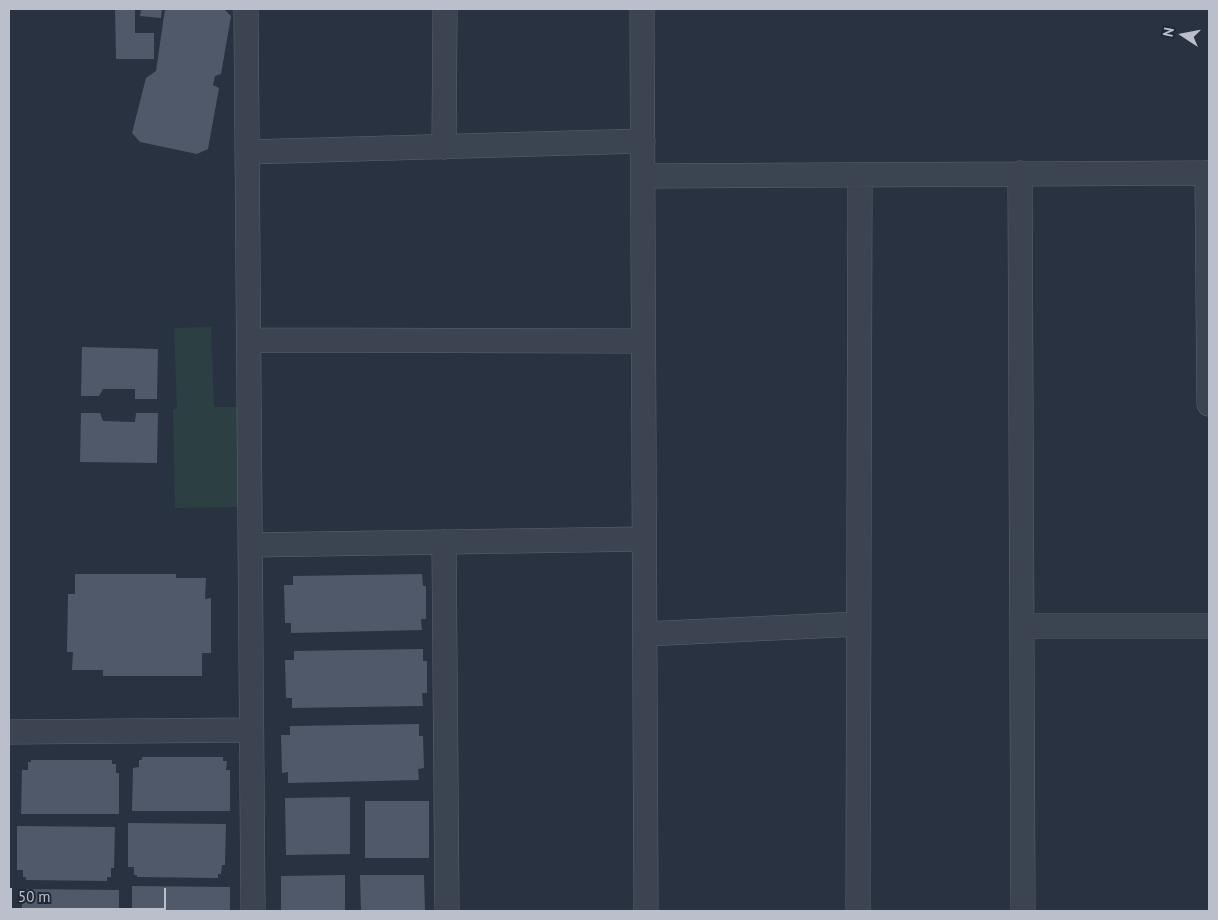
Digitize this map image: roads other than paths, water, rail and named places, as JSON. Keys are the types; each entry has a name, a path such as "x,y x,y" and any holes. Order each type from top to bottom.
{"street":[{"path":"246,9 252,911"},
{"path":"444,147 445,9"},
{"path":"642,9 646,911"},
{"path":"247,152 642,141"},
{"path":"643,176 1208,173 1209,404"},
{"path":"1020,174 1023,911"},
{"path":"858,911 860,175"},
{"path":"249,340 643,341"},
{"path":"250,544 644,539"},
{"path":"444,542 447,911"},
{"path":"645,634 859,624"},
{"path":"1022,626 1209,626"},
{"path":"9,732 251,730"}]}
